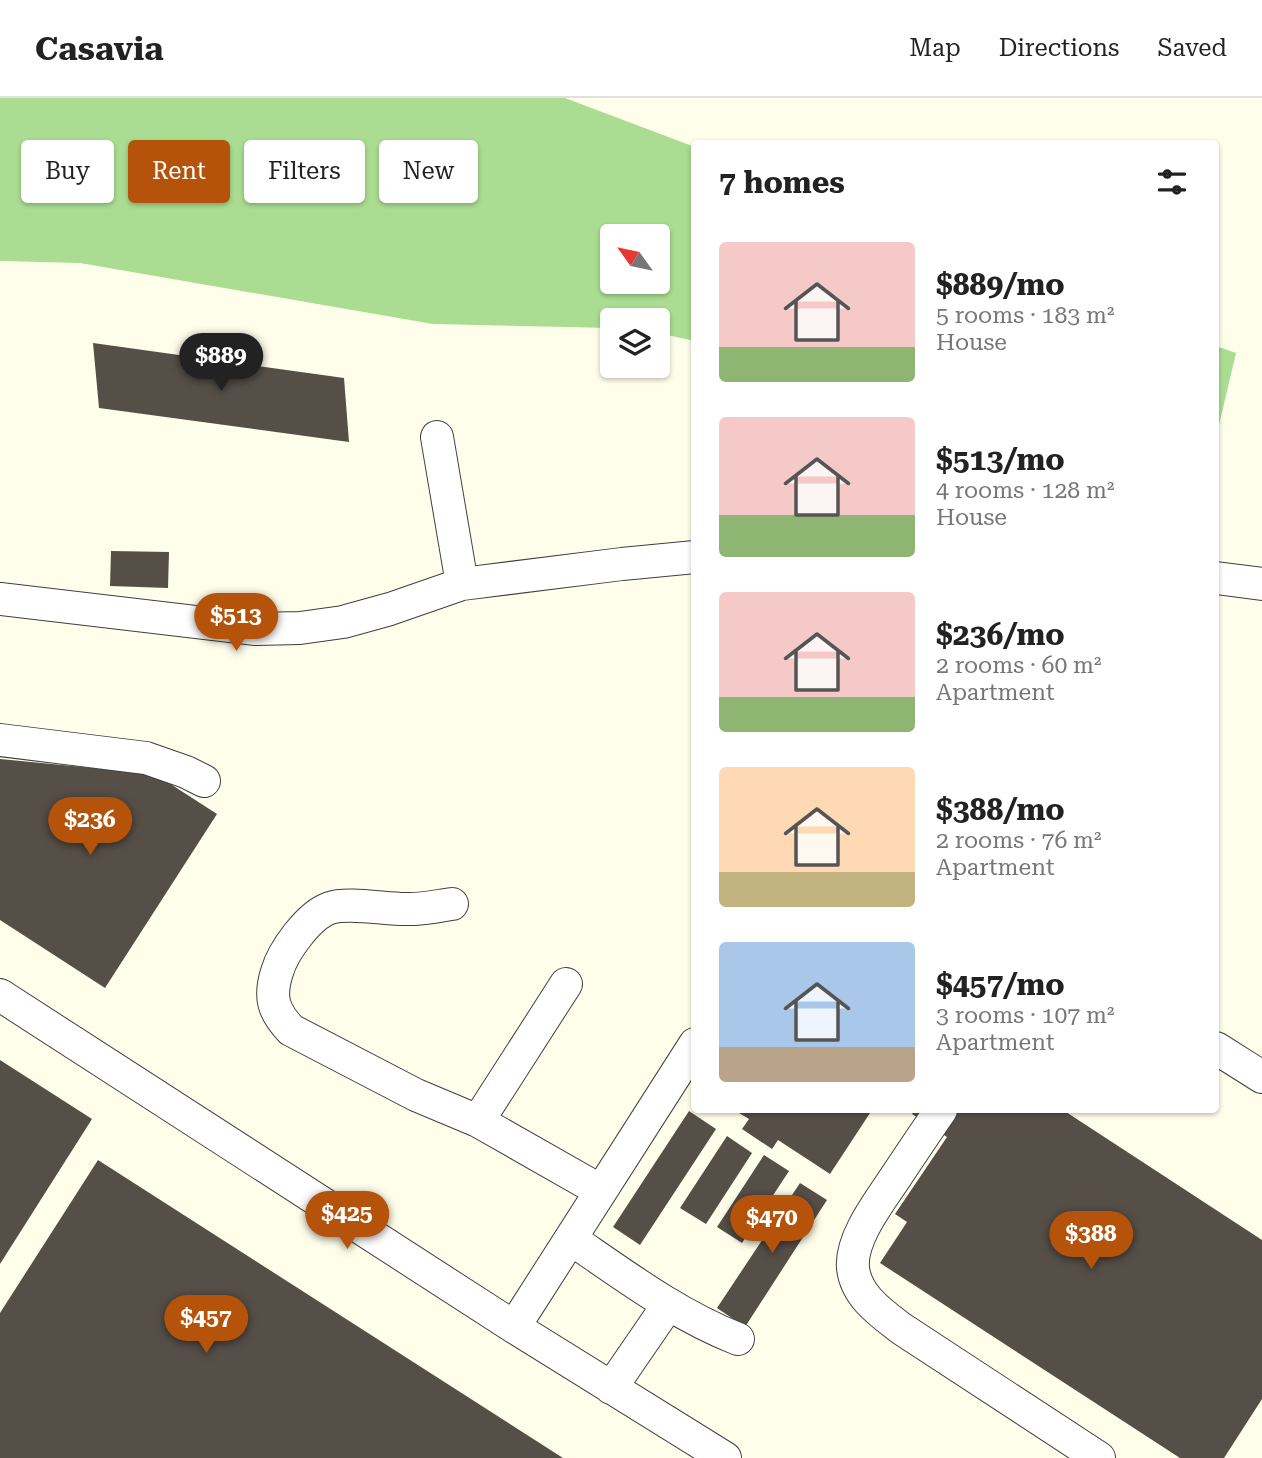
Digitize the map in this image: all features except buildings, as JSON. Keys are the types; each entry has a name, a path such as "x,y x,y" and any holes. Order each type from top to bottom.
{"street":[{"path":"437,437 462,584"},
{"path":"0,599 256,629 300,628 343,622 462,584 691,557"},
{"path":"1219,578 1262,584"},
{"path":"0,740 146,758 204,781"},
{"path":"453,904 407,910 344,906 320,913 295,937 280,960 272,992 281,1020 291,1030 416,1096 478,1121 601,1191"},
{"path":"478,1121 566,984"},
{"path":"0,995 514,1327 725,1458"},
{"path":"514,1327 691,1050"},
{"path":"1219,1050 1262,1077"},
{"path":"939,1113 873,1212 856,1247 853,1267 860,1291 880,1313 902,1329 1099,1458"},
{"path":"571,1239 668,1305 738,1339"},
{"path":"611,1388 668,1305"}],"green space":[{"path":"0,98 565,98 691,145 691,340 670,336 670,308 600,308 600,328 433,324 80,263 0,261"},
{"path":"1219,347 1236,353 1219,425"}]}
